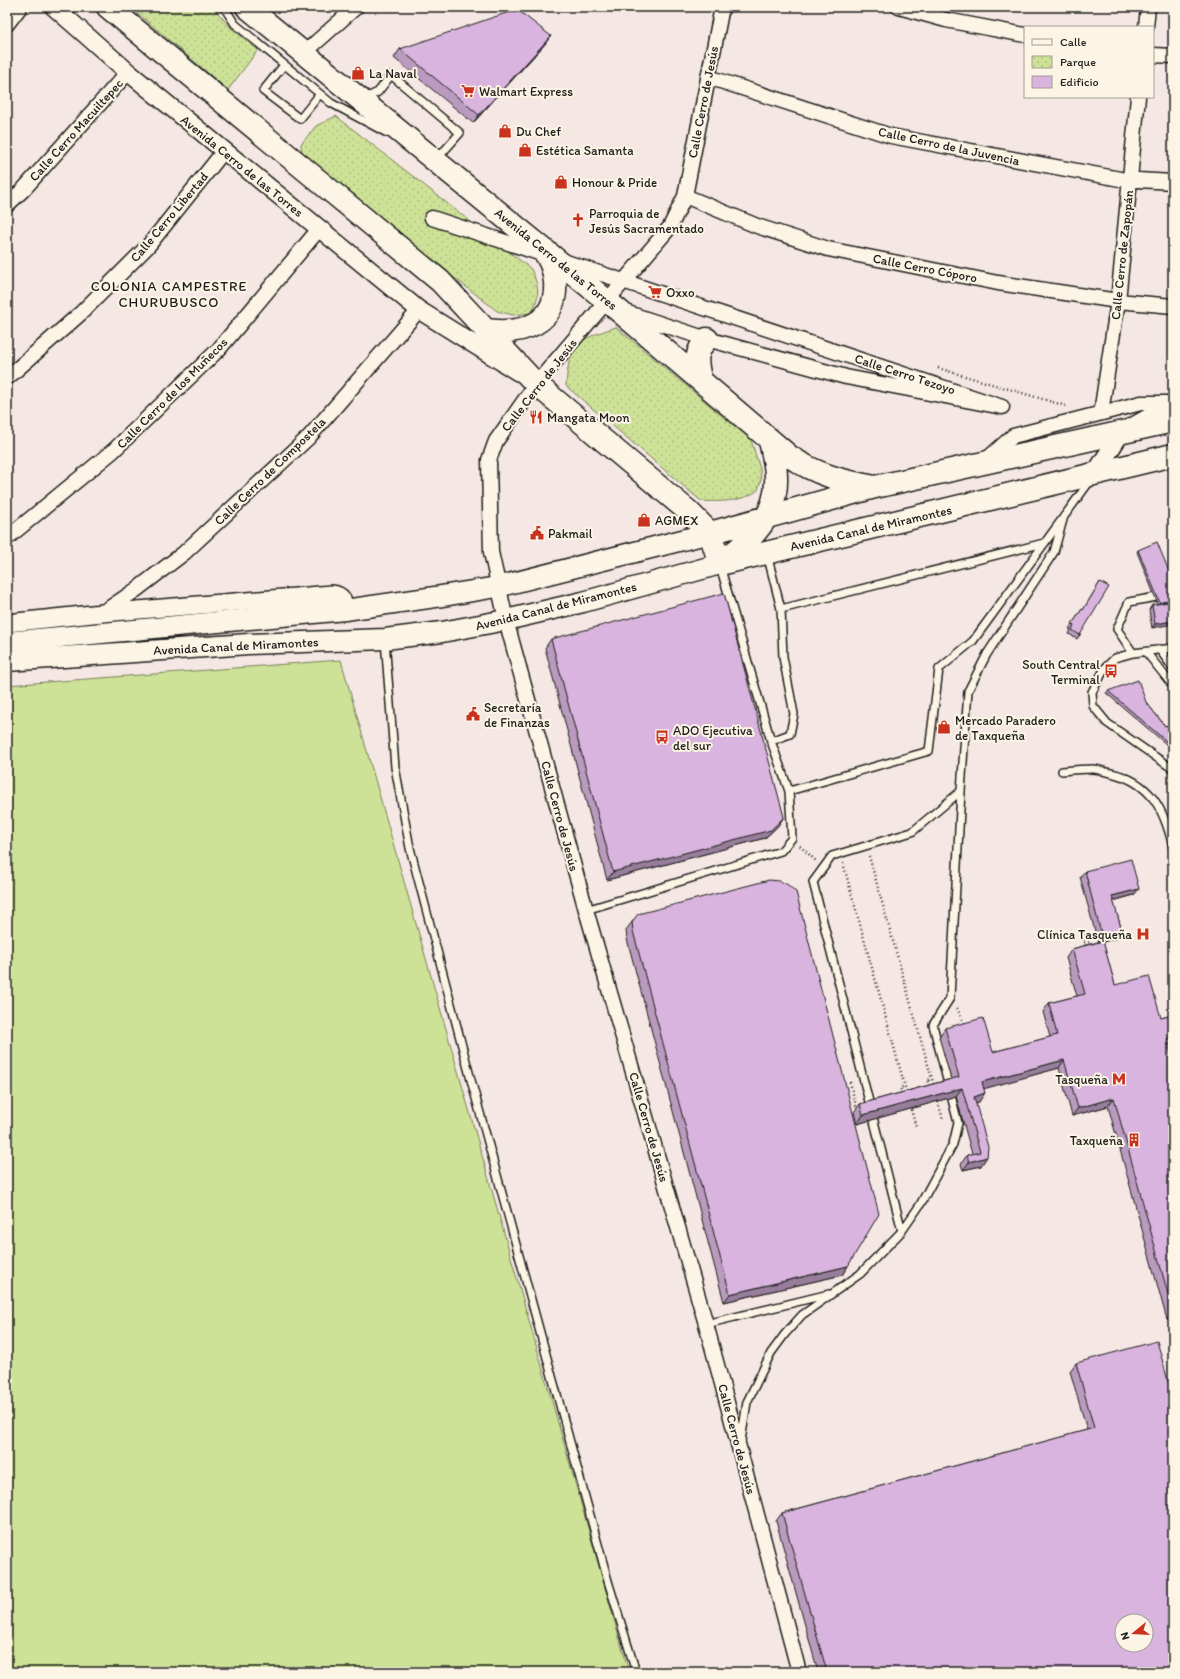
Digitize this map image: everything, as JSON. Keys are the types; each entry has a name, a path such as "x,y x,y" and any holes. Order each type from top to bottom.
{"main road":[{"name":"Avenida Cerro de las Torres","path":"108,7 440,281 536,384 688,511 710,533 720,564"},
{"name":"Avenida Cerro de las Torres","path":"247,7 613,305 700,378 770,440 806,467 837,479 875,487"},
{"path":"486,330 499,332 522,330 543,319 550,310 554,299 554,276 551,264 539,245"},
{"path":"700,378 697,357 700,346 707,339"},
{"name":"Avenida Canal de Miramontes","path":"7,642 345,610 497,587 710,533 875,487 1173,421"},
{"path":"720,564 752,538 767,516 774,499 776,478 770,440"},
{"name":"Avenida Canal de Miramontes","path":"7,661 248,644 385,639 442,632 506,620 583,602 720,564 1173,455"},
{"path":"248,644 279,633 332,629 341,622 345,610"}],"street":[{"path":"7,24 20,7"},
{"name":"Avenida Cerro de las Torres","path":"54,7 128,72 419,310 536,384"},
{"path":"304,53 356,7"},
{"name":"Calle Cerro de Jesús","path":"722,7 685,196 670,227 613,305 536,384 496,441 489,460 491,552 497,587 506,620 586,910 706,1324 799,1672"},
{"path":"899,7 946,20 1024,35"},
{"path":"1146,26 1148,7"},
{"path":"1154,55 1173,56"},
{"name":"Calle Cerro Macuiltepec","path":"7,205 23,190 128,72"},
{"name":"Calle Cerro de la Juvencia","path":"708,77 891,136 1073,170 1130,179 1173,182"},
{"name":"Calle Cerro de Zapopán","path":"1101,413 1118,301 1138,98"},
{"name":"Calle Cerro Libertad","path":"7,378 81,313 148,246 224,151"},
{"name":"Calle Cerro Cóporo","path":"685,196 756,226 828,249 998,283 1118,301 1173,306"},
{"name":"Calle Cerro Tezoyo","path":"432,218 1002,407 846,377 707,339 613,305"},
{"name":"Calle Cerro de los Muñecos","path":"7,538 113,451 219,349 319,229"},
{"name":"Calle Cerro de Compostela","path":"102,613 136,590 184,553 309,437 419,310"},
{"name":"Avenida Canal de Miramontes","path":"982,464 1013,436 1141,403 1173,403"},
{"name":"Avenida Canal de Miramontes","path":"1094,475 1121,433 1173,403"},
{"path":"7,623 102,613 332,594 341,597 344,601 345,610"}],"lane":[{"path":"224,7 235,24 331,103 433,159 460,133 391,75 378,92 361,100"},
{"path":"284,65 263,91 300,119 320,94"},
{"path":"789,791 928,752 939,668 973,640 1094,475"},
{"path":"740,1449 747,1402 771,1353 802,1315 860,1274 902,1231 920,1205 953,1144 958,1123 933,1025 950,998 968,691 987,654 1054,552 1064,516"},
{"path":"781,609 1044,543"},
{"path":"766,553 781,609 783,657 794,714 790,734 771,740"},
{"path":"586,910 781,851 792,838 789,791 771,740 720,564"},
{"path":"1133,653 1117,630 1129,602 1173,594"},
{"path":"385,639 395,767 410,848 471,1080 608,1581 636,1672"},
{"path":"1172,650 1158,649 1133,653 1115,658 1105,668 1092,692 1093,706 1107,723 1173,769"},
{"path":"1158,649 1173,668"},
{"path":"1146,652 1173,686"},
{"path":"1062,771 1094,769 1126,777 1143,788 1148,792 1160,808 1168,827 1173,847"},
{"path":"902,1231 813,882 832,856 912,832 961,791"},
{"path":"706,1324 832,1293"}],"path":[{"path":"866,846 943,1120"},
{"path":"841,853 916,1127"},
{"path":"963,1019 967,1033"},
{"path":"930,1089 927,1080 932,1079"},
{"path":"850,1082 858,1114"},
{"path":"903,1097 900,1088 905,1086"}],"green space":[{"path":"130,7 213,7 231,28 258,50 228,90"},
{"path":"336,116 531,269 536,281 538,296 531,313 513,315 497,311 302,159 301,144 316,126"},
{"path":"616,327 751,440 760,469 761,479 758,490 738,499 701,501 566,386 570,360 578,345 592,336"},
{"path":"341,660 629,1672 7,1672 7,685"}],"building":[{"name":"Walmart Express","path":"519,11 551,36 479,115 400,49 506,13"},
{"path":"1157,542 1173,581 1173,598 1160,603 1138,550"},
{"path":"1100,582 1109,587 1080,635 1072,630 1074,626 1072,624 1082,609 1083,610"},
{"name":"ADO Ejecutiva del sur","path":"724,593 784,817 771,830 613,872 551,639"},
{"path":"1173,601 1173,621 1155,624 1152,605"},
{"path":"1138,680 1146,702 1165,726 1173,724 1173,747 1108,691"},
{"path":"1131,859 1139,889 1112,896 1122,931 1102,937 1085,871"},
{"path":"769,880 780,881 788,885 796,892 879,1214 848,1266 730,1294 633,931 632,922 638,914"},
{"name":"Taxqueña","path":"1103,941 1115,985 1149,976 1161,1018 1173,1015 1173,1037 1167,1039 1173,1062 1173,1136 1168,1137 1173,1155 1173,1312 1114,1098 1078,1108 1064,1060 982,1082 985,1093 974,1097 988,1147 987,1157 969,1162 967,1155 980,1152 962,1088 863,1115 860,1104 959,1077 945,1028 983,1018 993,1052 1057,1035 1049,1003 1085,994 1072,949"},
{"path":"1157,1341 1173,1399 1173,1672 827,1672 782,1513 1094,1428 1076,1363"}],"railway":[{"path":"1085,936 1090,955"}],"place":[{"name":"La Naval","path":"358,73"},
{"name":"Walmart Express","path":"468,91"},
{"name":"Du Chef","path":"505,131"},
{"name":"Estética Samanta","path":"525,150"},
{"name":"Honour & Pride","path":"561,182"},
{"name":"Parroquia de Jesús Sacramentado","path":"578,220"},
{"name":"Oxxo","path":"655,292"},
{"name":"Mangata Moon","path":"536,417"},
{"name":"AGMEX","path":"644,520"},
{"name":"Pakmail","path":"537,533"},
{"name":"South Central Terminal","path":"1111,671"},
{"name":"Secretaría de Finanzas","path":"473,714"},
{"name":"Mercado Paradero de Taxqueña","path":"944,727"},
{"name":"ADO Ejecutiva del sur","path":"662,737"},
{"name":"Clínica Tasqueña","path":"1143,934"},
{"name":"Tasqueña","path":"1119,1079"},
{"name":"Taxqueña","path":"1134,1140"}],"district":[{"name":"COLONIA CAMPESTRE CHURUBUSCO","path":"169,294"}]}
